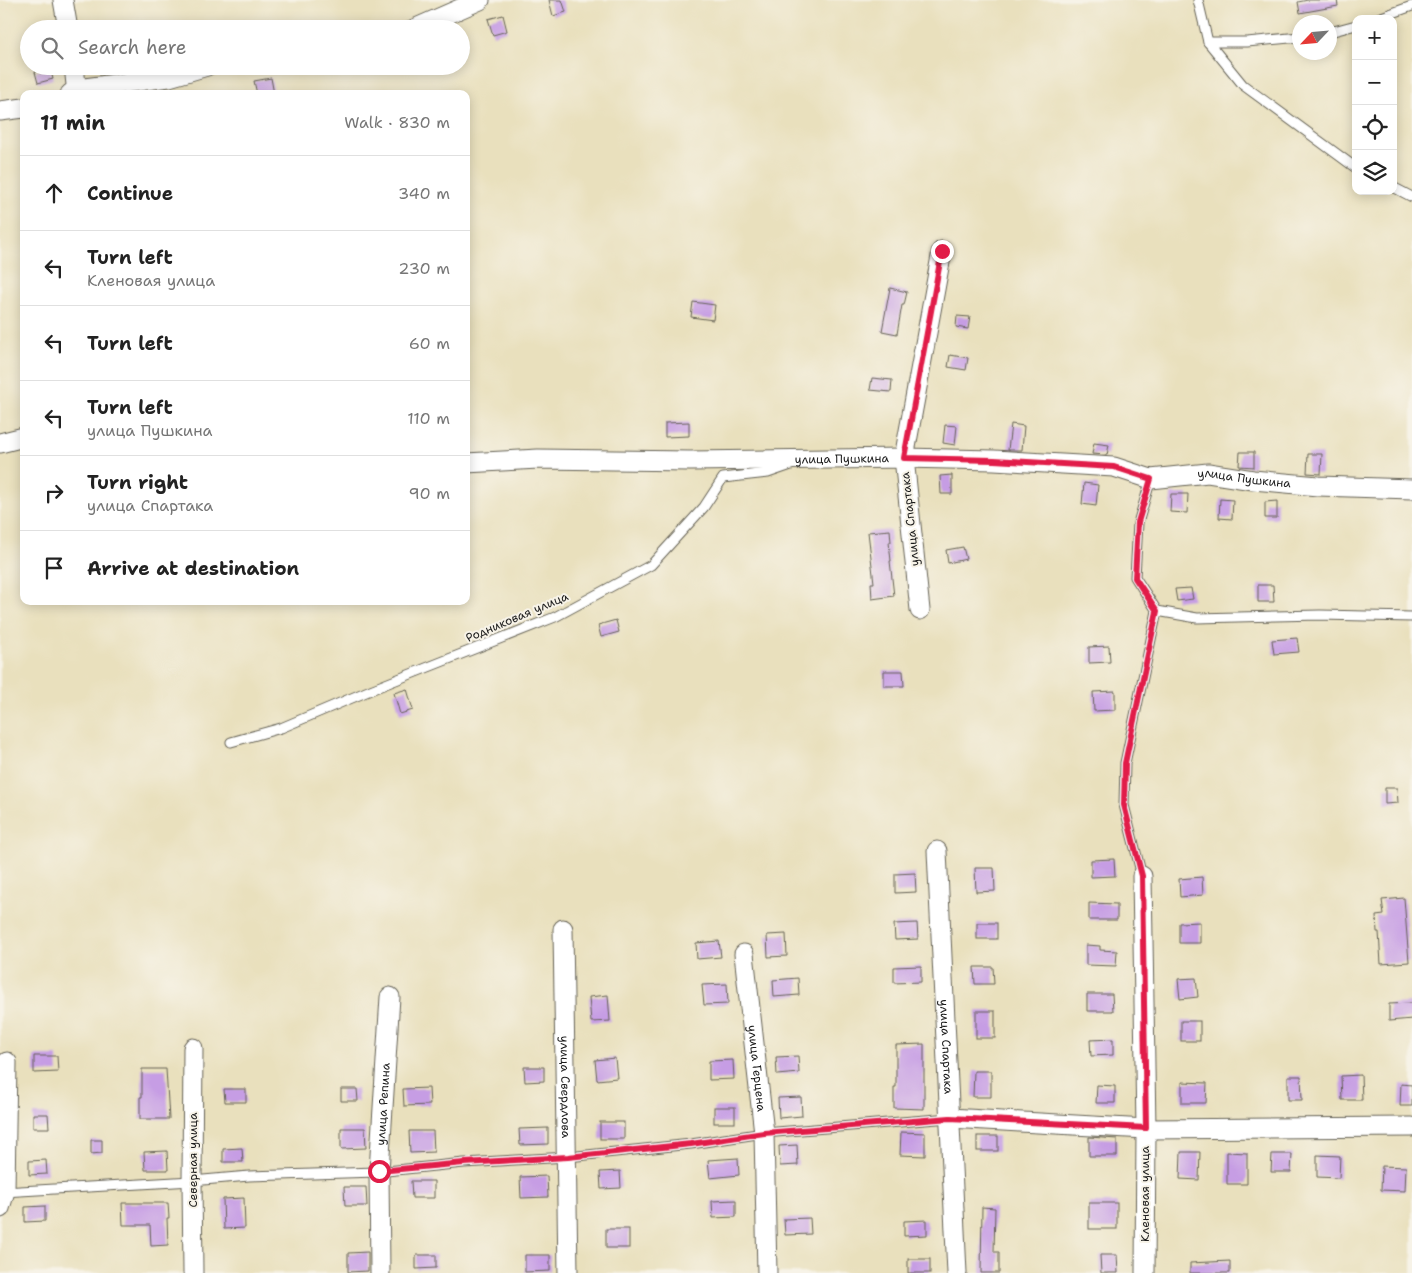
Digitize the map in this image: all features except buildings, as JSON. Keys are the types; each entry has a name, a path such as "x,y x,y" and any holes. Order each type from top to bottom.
{"street":[{"path":"63,0 66,20"},
{"path":"434,20 479,0"},
{"path":"74,75 74,90"},
{"path":"87,90 176,75"},
{"path":"0,111 20,108"},
{"name":"улица Спартака","path":"920,610 904,458 942,251"},
{"path":"0,443 20,438"},
{"name":"улица Пушкина","path":"470,464 538,459 690,461 904,458 994,460 1114,467 1151,479 1208,473 1253,480 1318,486 1412,489"},
{"name":"улица Спартака","path":"937,851 957,1273"},
{"name":"Кленовая улица","path":"1142,876 1146,1128 1145,1273"},
{"name":"улица Свердлова","path":"563,929 568,1157 568,1273"},
{"name":"улица Герцена","path":"744,954 764,1133 767,1273"},
{"name":"улица Репина","path":"380,1273 379,1171 390,996"},
{"name":"Северная улица","path":"194,1048 192,1181 194,1273"},
{"path":"2,1197 7,1062"},
{"path":"950,1118 1146,1128 1412,1127"}],"lane":[{"path":"1198,0 1208,42 1243,85 1352,165"},
{"path":"1387,15 1412,6"},
{"path":"1337,30 1352,27"},
{"path":"1208,42 1247,42 1292,38"},
{"path":"1397,189 1412,197"},
{"name":"Родниковая улица","path":"231,742 281,728 373,689 555,617 651,564 704,507 723,478 768,474 805,460"},
{"path":"1151,479 1138,522 1135,578 1157,611 1197,618 1320,615 1412,617"},
{"name":"Кленовая улица","path":"1142,876 1124,805 1125,763 1157,611"},
{"path":"2,1197 249,1176 379,1171 464,1163 568,1157 691,1144 764,1133 950,1118"}],"route":[{"path":"379,1171 464,1163 568,1157 691,1144 764,1133 950,1118 1146,1128 1142,876 1124,805 1125,763 1157,611 1135,578 1138,522 1151,479 1114,467 994,460 904,458 942,251"}]}
